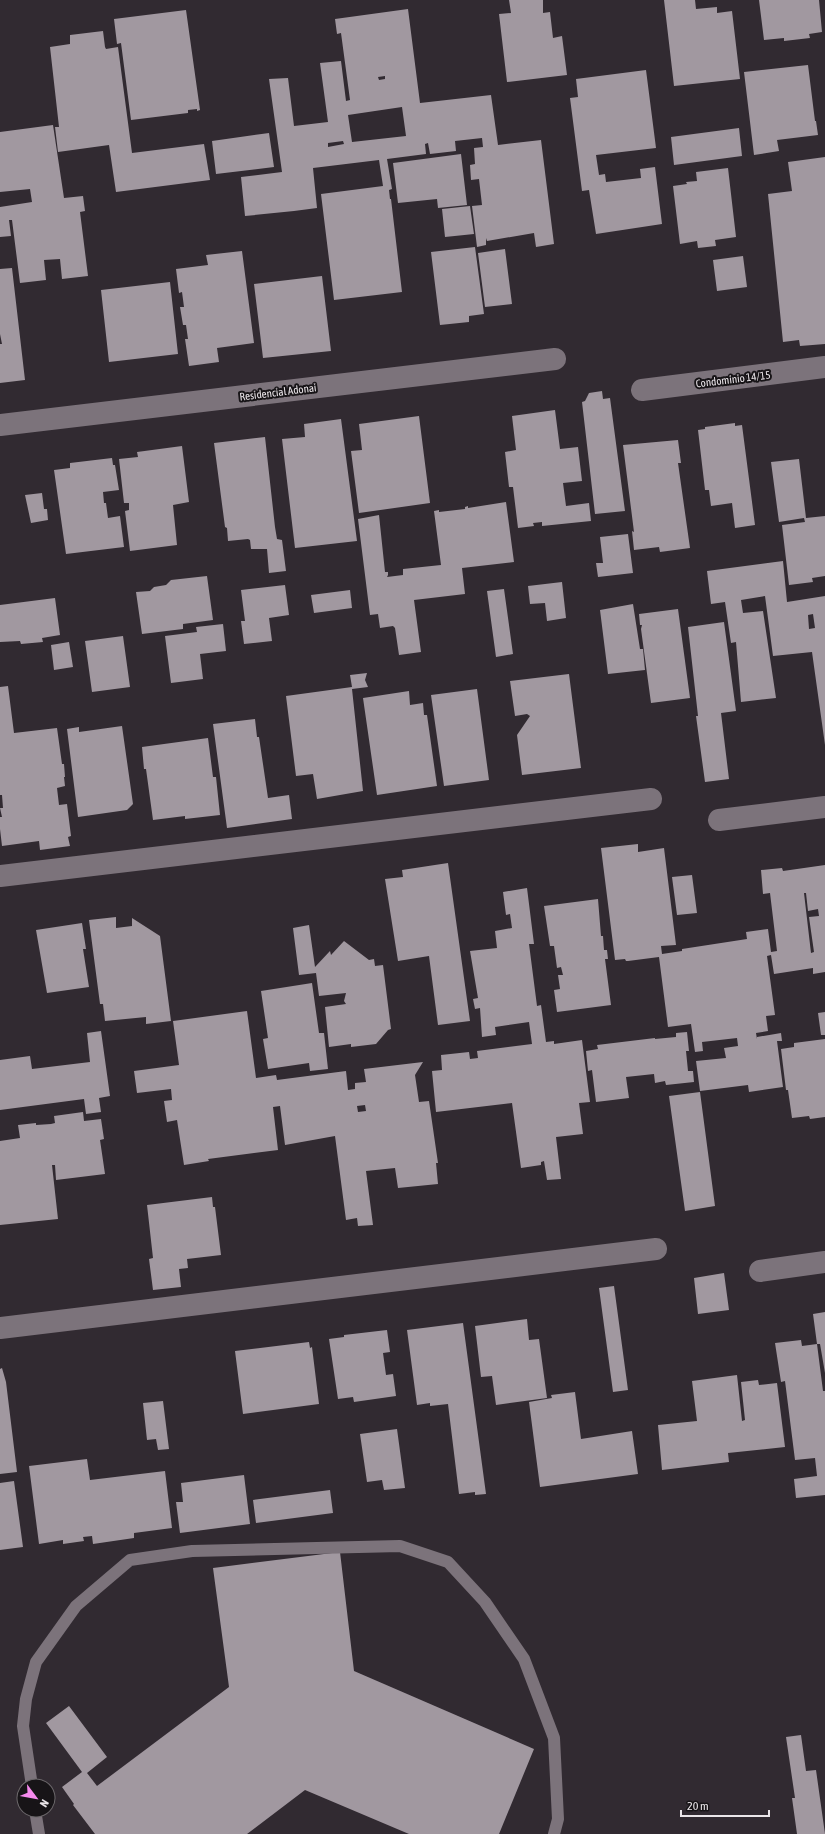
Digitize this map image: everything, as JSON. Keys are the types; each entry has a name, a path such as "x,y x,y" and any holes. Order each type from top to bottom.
{"street":[{"name":"Residencial Adonai","path":"0,425 555,359"},
{"name":"Condomínio 14/15","path":"642,390 825,367"},
{"path":"0,876 651,799"},
{"path":"719,820 825,807"},
{"path":"0,1328 656,1249"},
{"path":"760,1271 825,1262"}],"lane":[{"path":"31,1778 23,1726 26,1699 36,1662 76,1606 130,1560 192,1551 400,1546 448,1562 485,1602 524,1659 554,1738 558,1819 554,1834"},
{"path":"36,1818 39,1834"}],"building":[{"path":"509,0 543,0 543,13 550,12 553,38 562,36 567,75 507,82 499,14 511,13"},
{"path":"664,0 695,0 696,9 717,7 717,13 732,11 740,79 674,86"},
{"path":"759,0 819,0 822,32 809,34 810,38 784,41 784,38 764,40"},
{"path":"408,9 420,103 491,95 498,145 541,140 554,244 536,247 534,233 487,241 486,238 486,245 477,247 472,206 482,205 479,179 471,180 470,165 475,164 474,148 483,147 482,138 455,141 456,151 430,154 428,143 425,144 426,154 387,159 392,189 389,190 402,292 334,300 321,194 383,186 379,160 313,168 317,208 245,216 241,177 282,172 269,79 288,78 294,126 328,122 320,63 341,61 346,101 350,100 341,33 337,34 335,19","holes":["385,76 385,79 379,80 378,77","402,107 406,136 352,142 348,115","343,141 344,144 328,147 328,143"]},
{"path":"186,10 200,110 188,110 188,113 131,120 121,43 117,44 114,19"},
{"path":"103,31 106,49 118,47 132,153 204,144 210,180 116,192 109,145 58,152 55,127 59,127 50,47 70,44 70,35"},
{"path":"808,65 818,135 777,140 779,151 754,155 744,72"},
{"path":"646,70 656,148 596,155 599,175 605,174 606,182 641,178 640,169 655,167 662,224 596,234 589,190 582,191 570,98 578,97 576,79"},
{"path":"53,125 64,198 83,196 85,211 80,212 88,276 62,279 60,259 44,260 46,280 20,283 12,220 9,220 11,236 0,237 0,207 32,202 30,189 0,192 0,132"},
{"path":"739,128 742,156 674,165 671,137"},
{"path":"269,133 274,167 216,174 212,141"},
{"path":"461,154 467,205 438,208 437,199 398,203 393,163"},
{"path":"825,157 825,344 800,346 799,340 783,342 768,194 792,191 788,162"},
{"path":"728,168 736,237 715,240 716,246 698,248 697,241 680,244 673,186 687,184 686,182 697,181 696,172"},
{"path":"470,206 474,234 445,237 442,209"},
{"path":"475,247 484,314 469,316 469,322 440,325 431,252"},
{"path":"505,249 512,304 485,307 478,253"},
{"path":"242,251 254,343 217,348 219,362 189,366 185,339 188,339 186,325 183,325 180,307 184,307 182,292 179,293 176,269 208,265 206,255"},
{"path":"743,256 747,287 717,291 713,260"},
{"path":"12,268 25,380 0,383 0,344 2,344 0,334 0,269"},
{"path":"322,276 331,351 263,358 254,284"},
{"path":"170,282 178,354 109,362 101,290"},
{"path":"602,391 603,399 610,398 625,511 595,514 582,402 585,401 589,393"},
{"path":"555,410 560,449 578,447 582,481 563,483 566,506 589,503 591,521 542,526 542,522 533,523 534,526 518,528 513,487 509,487 505,452 516,450 512,416"},
{"path":"419,416 430,503 359,513 351,451 362,450 359,424"},
{"path":"341,419 357,541 295,548 282,439 305,437 304,424"},
{"path":"735,423 735,426 742,425 755,525 735,528 732,503 711,506 709,490 705,490 698,430 705,429 705,427"},
{"path":"265,437 275,527 277,539 282,540 286,571 269,573 267,549 251,549 250,540 248,539 228,541 214,443"},
{"path":"678,440 681,463 678,463 690,548 660,552 659,547 634,550 632,531 634,532 623,445"},
{"path":"182,446 189,502 173,505 177,545 130,551 125,511 129,510 129,503 124,503 119,459 138,457 137,452"},
{"path":"112,458 113,465 115,465 119,490 103,492 104,503 106,503 108,518 120,516 124,547 66,554 54,470 70,468 70,463"},
{"path":"799,459 806,518 825,516 825,576 812,578 813,582 789,585 782,525 805,522 804,518 779,522 771,462"},
{"path":"42,493 44,509 47,509 48,520 31,523 25,495"},
{"path":"506,502 514,562 462,568 465,594 414,600 421,652 399,655 395,628 393,626 380,628 378,614 370,615 358,519 379,515 385,572 388,572 387,577 403,575 403,569 441,565 434,511 439,510 439,512 465,509 465,507 468,506 468,508"},
{"path":"628,534 633,573 598,577 596,563 603,563 600,537"},
{"path":"783,561 787,602 825,596 825,745 812,652 773,656 765,596 741,600 743,613 763,611 776,698 741,702 736,642 731,643 725,602 711,604 707,571","holes":["813,614 815,628 809,629 808,615"]},
{"path":"207,576 213,620 183,624 183,629 142,634 136,592 150,591 154,587 166,585 171,580"},
{"path":"562,582 566,618 547,621 545,603 530,604 528,586"},
{"path":"285,585 289,615 269,618 272,641 244,644 241,621 245,621 241,590"},
{"path":"504,589 513,654 496,657 487,591"},
{"path":"350,590 352,608 314,613 311,595"},
{"path":"55,598 60,635 42,638 43,642 21,644 20,641 0,642 0,605"},
{"path":"633,604 640,649 643,649 645,670 608,674 600,610"},
{"path":"678,609 690,698 651,703 641,629 642,625 640,625 639,614"},
{"path":"724,622 736,711 721,713 729,779 705,782 696,716 698,716 688,627"},
{"path":"223,624 226,651 200,654 203,679 171,683 165,636 197,632 196,627"},
{"path":"123,636 130,687 92,692 85,641"},
{"path":"69,642 73,667 54,670 51,645"},
{"path":"367,673 365,680 368,687 352,689 363,791 317,799 313,774 296,776 286,696 352,687 350,675"},
{"path":"569,674 581,768 522,775 517,735 530,716 527,714 515,716 510,681"},
{"path":"8,686 14,733 57,728 62,764 64,764 65,786 57,788 59,805 67,804 71,836 68,837 70,846 40,850 39,841 2,846 0,829 0,817 2,817 0,808 3,808 2,795 0,795 0,687"},
{"path":"477,689 489,780 444,786 431,695"},
{"path":"409,691 410,705 423,703 424,715 427,715 437,786 377,795 363,698"},
{"path":"255,719 268,798 289,795 292,819 227,828 213,724"},
{"path":"122,726 133,804 127,810 78,817 67,729 79,727 79,732"},
{"path":"208,738 213,777 216,777 220,815 185,819 185,816 153,820 146,769 144,769 142,747"},
{"path":"638,844 638,852 664,848 676,945 661,946 662,954 682,951 682,949 747,939 746,932 768,929 771,952 777,951 770,893 763,894 761,870 782,868 783,871 825,865 825,972 813,974 813,968 774,974 771,955 767,956 775,1015 766,1016 768,1031 756,1033 757,1039 757,1037 781,1033 782,1041 777,1041 783,1087 749,1092 748,1085 700,1091 696,1061 726,1058 724,1048 738,1046 737,1038 702,1042 703,1051 695,1052 691,1024 668,1027 659,957 628,961 625,959 615,960 601,848","holes":["804,893 806,893 808,911 818,909 819,916 809,917 814,952 811,953"]},
{"path":"448,863 470,1021 438,1025 429,956 398,961 385,879 403,877 402,870"},
{"path":"692,875 697,913 677,915 672,877"},
{"path":"527,888 534,944 529,944 537,1006 541,1005 546,1042 554,1041 554,1044 582,1040 590,1102 579,1103 583,1134 556,1137 561,1179 547,1180 544,1161 541,1162 541,1165 521,1168 512,1103 436,1112 432,1071 442,1070 441,1055 469,1052 470,1059 478,1058 477,1051 532,1044 529,1022 495,1027 496,1035 482,1037 480,1008 475,1009 473,999 478,998 470,951 497,948 495,931 512,928 510,914 506,915 503,892"},
{"path":"598,899 601,936 603,936 604,950 607,950 608,959 605,959 611,1005 557,1012 554,990 560,989 558,975 563,975 561,967 557,968 554,946 550,946 544,906"},
{"path":"116,917 116,928 132,926 132,918 160,936 171,1021 146,1024 146,1017 105,1021 103,1004 100,1004 89,920"},
{"path":"82,923 86,949 83,949 89,987 47,993 36,930"},
{"path":"309,925 315,967 330,951 331,955 344,941 369,960 374,959 375,966 383,965 391,1029 388,1030 376,1044 351,1047 351,1044 329,1047 325,1007 346,1004 344,1001 346,993 319,996 316,973 299,975 293,928"},
{"path":"312,983 319,1033 324,1033 328,1069 310,1071 309,1063 268,1069 263,1039 268,1038 261,991"},
{"path":"247,1011 256,1078 276,1075 277,1080 346,1071 348,1090 355,1089 355,1083 366,1082 364,1069 423,1062 415,1075 419,1102 429,1101 438,1163 436,1163 438,1184 398,1188 395,1168 366,1171 373,1225 358,1226 357,1218 346,1220 335,1136 285,1145 280,1106 273,1107 278,1150 208,1159 209,1161 184,1165 177,1120 167,1122 164,1101 172,1100 171,1089 137,1093 134,1071 179,1065 173,1021","holes":["365,1105 366,1111 358,1112 357,1106"]},
{"path":"825,1012 825,1035 821,1035 818,1013"},
{"path":"101,1031 110,1096 99,1098 101,1112 86,1114 84,1099 0,1110 0,1060 30,1056 32,1069 90,1062 87,1033"},
{"path":"687,1032 689,1051 686,1051 688,1071 693,1071 694,1082 666,1085 665,1081 655,1083 654,1074 626,1077 629,1098 596,1102 592,1070 588,1071 586,1051 598,1049 597,1045 676,1037 676,1033"},
{"path":"825,1039 825,1117 810,1119 809,1116 792,1118 788,1090 786,1090 781,1049 794,1047 794,1043"},
{"path":"700,1092 715,1206 685,1211 669,1096"},
{"path":"83,1112 84,1121 101,1119 104,1139 100,1140 105,1174 56,1180 55,1165 52,1165 58,1219 0,1225 0,1141 20,1138 18,1125 36,1123 36,1125 51,1124 55,1123 54,1116"},
{"path":"212,1197 213,1207 215,1207 221,1255 187,1259 188,1268 179,1269 181,1287 153,1290 149,1259 153,1258 147,1205"},
{"path":"724,1273 729,1310 698,1314 694,1278"},
{"path":"614,1286 628,1390 613,1392 599,1288"},
{"path":"825,1312 825,1373 820,1344 817,1344 813,1314"},
{"path":"527,1319 529,1340 539,1339 547,1398 496,1405 492,1376 481,1377 475,1326"},
{"path":"463,1323 486,1494 475,1495 475,1492 459,1494 448,1404 430,1406 430,1403 417,1405 407,1330"},
{"path":"387,1330 390,1352 383,1353 386,1375 393,1374 396,1396 354,1402 353,1397 338,1399 329,1339 344,1337 344,1335"},
{"path":"801,1340 802,1346 817,1344 823,1391 825,1391 825,1495 796,1498 794,1479 817,1476 815,1458 795,1460 785,1381 781,1382 775,1343"},
{"path":"309,1342 310,1348 312,1347 319,1404 243,1414 235,1351"},
{"path":"2,1368 6,1382 17,1472 0,1474 0,1369"},
{"path":"737,1375 742,1421 745,1420 741,1382 758,1380 759,1385 777,1383 785,1447 728,1453 729,1462 662,1470 658,1425 697,1421 692,1381"},
{"path":"575,1392 581,1439 632,1431 638,1474 540,1487 529,1402 552,1398 551,1395"},
{"path":"163,1401 169,1449 158,1450 156,1439 147,1440 143,1403"},
{"path":"397,1429 405,1488 384,1490 382,1480 367,1482 360,1434"},
{"path":"87,1459 90,1480 165,1471 172,1528 134,1533 134,1538 93,1544 92,1536 83,1537 84,1541 63,1544 63,1540 39,1544 29,1466"},
{"path":"244,1475 250,1524 180,1533 176,1502 183,1502 181,1483"},
{"path":"14,1481 23,1547 0,1550 0,1483"},
{"path":"330,1490 333,1513 256,1523 253,1500"},
{"path":"340,1552 354,1671 534,1749 499,1834 409,1834 305,1790 247,1834 95,1834 73,1805 74,1804 62,1787 82,1772 46,1723 69,1706 107,1757 87,1773 97,1786 229,1687 213,1568"},
{"path":"801,1735 806,1771 816,1770 825,1834 797,1834 792,1798 795,1798 786,1737"}]}
